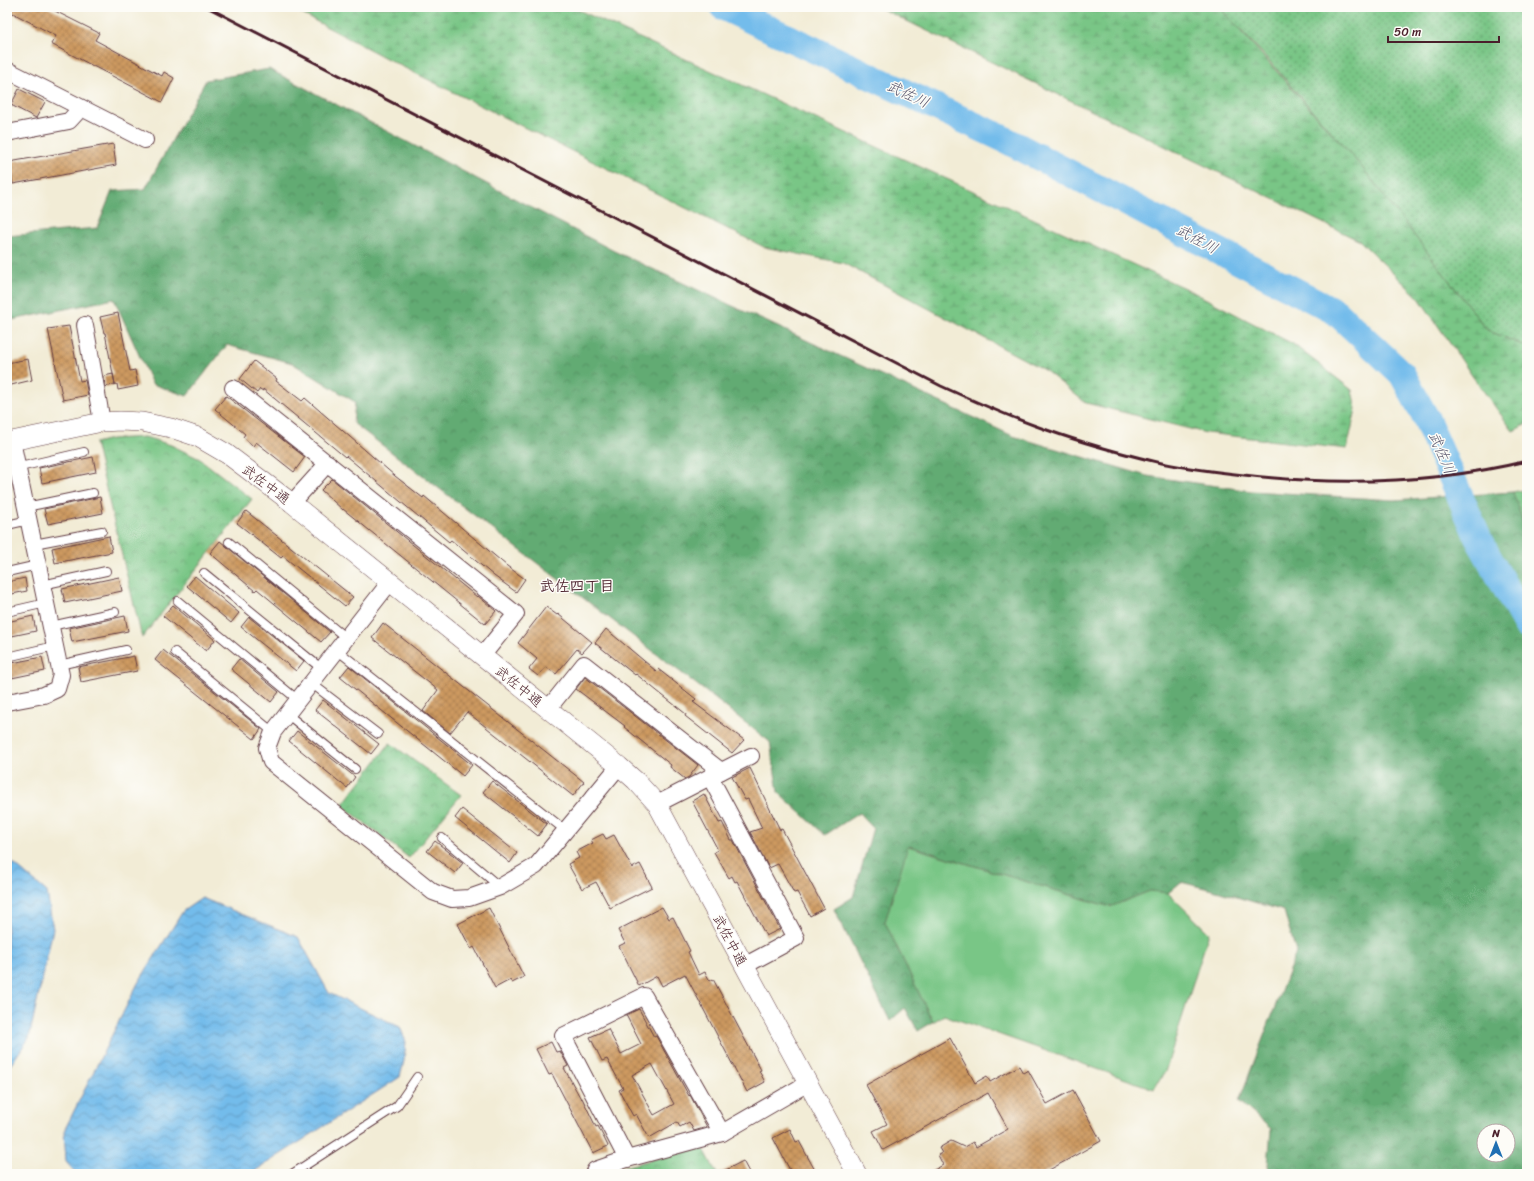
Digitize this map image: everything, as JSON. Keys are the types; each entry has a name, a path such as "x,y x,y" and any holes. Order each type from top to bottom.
{"street":[{"path":"7,70 145,140"},
{"path":"7,133 69,121 81,108"},
{"path":"85,325 102,422"},
{"path":"233,388 516,614 482,656"},
{"name":"武佐中通","path":"10,441 102,422 142,422 171,428 198,437 227,454 292,503 619,766 636,781 657,804 857,1174"},
{"path":"7,702 44,695 57,689 61,675 28,514 12,469 10,441"},
{"path":"292,503 328,463"},
{"path":"390,582 272,732 266,748 270,762 433,892 452,899 470,898 500,887 536,866 619,766"},
{"path":"548,709 584,664 716,774 796,938 744,966"},
{"path":"657,804 751,756"},
{"path":"627,1159 563,1036 644,996 722,1133"},
{"path":"593,1174 595,1170 627,1159 722,1133 808,1083"}],"lane":[{"path":"12,469 84,452"},
{"path":"7,525 28,514 93,493"},
{"path":"34,544 102,531"},
{"path":"229,542 342,644 565,830"},
{"path":"7,572 38,565"},
{"path":"42,585 106,571"},
{"path":"204,573 322,670"},
{"path":"178,601 298,700"},
{"path":"7,612 46,603"},
{"path":"51,626 115,612"},
{"path":"7,656 55,646"},
{"path":"59,665 126,650"},
{"path":"175,652 272,732"},
{"path":"311,682 378,734"},
{"path":"287,714 355,769"},
{"path":"442,838 500,887"},
{"path":"292,1174 396,1106 417,1077"}],"green space":[{"path":"289,7 572,7 1191,291 1293,344 1352,390 1356,409 1347,449 1206,433 1086,403 1046,371 843,263 764,247 399,65"},
{"path":"878,7 1223,7 1221,9 1361,166 1487,330 1527,347 1527,424 1513,431 1473,377 1419,298 1360,241"},
{"path":"1223,7 1527,7 1527,347 1487,330 1361,166 1263,54 1221,9"},
{"path":"269,69 614,251 1013,436 1147,476 1252,491 1394,500 1513,492 1527,535 1527,1174 1270,1174 1268,1165 1271,1129 1239,1101 1296,952 1284,911 1181,882 1168,893 1150,891 1110,907 909,846 885,922 933,1022 918,1031 905,1008 890,1021 834,909 853,897 873,828 859,813 825,835 778,792 770,742 353,423 355,402 292,363 227,345 187,396 152,384 114,299 7,321 7,236 97,228 112,191 145,189 206,80"},
{"path":"145,437 171,445 200,459 252,499 142,638 95,443 111,439"},
{"path":"1527,489 1527,535 1513,492"},
{"path":"390,743 461,795 409,858 342,805"},
{"path":"908,846 1110,907 1150,891 1168,893 1209,933 1165,1072 1154,1089 944,1015 933,1022 885,922"},
{"path":"703,1147 717,1174 602,1174 603,1172"}],"water":[{"path":"7,858 47,892 53,929 29,1038 7,1070"},
{"path":"202,898 298,937 329,993 400,1027 406,1042 404,1061 400,1077 250,1174 77,1174 66,1162 64,1131 138,983 183,911"}],"building":[{"path":"7,7 47,7 99,33 95,40 162,76 164,72 174,78 162,102 51,44 56,36 7,10"},
{"path":"19,89 45,102 36,118 11,105"},
{"path":"113,144 116,165 13,184 9,162"},
{"path":"118,313 130,371 135,370 138,386 118,390 117,384 105,387 104,376 113,374 115,384 105,333 100,317"},
{"path":"69,326 80,381 85,380 88,395 63,400 48,329"},
{"path":"28,359 32,380 7,386 7,363"},
{"path":"254,361 277,379 276,381 302,401 305,398 395,476 423,498 424,496 507,566 525,579 516,592 494,576 451,540 449,542 263,389 263,391 260,389 257,393 240,379"},
{"path":"226,396 305,457 294,472 256,442 253,446 243,437 245,434 215,409"},
{"path":"93,457 96,472 42,483 39,468"},
{"path":"332,479 496,611 485,624 343,510 321,490"},
{"path":"100,497 103,513 48,524 44,509"},
{"path":"246,511 353,597 345,606 283,556 281,558 237,523"},
{"path":"109,536 112,552 55,563 52,548"},
{"path":"220,541 330,632 321,642 257,589 255,591 210,553"},
{"path":"195,576 239,613 231,623 187,586"},
{"path":"119,577 122,591 65,603 62,589"},
{"path":"25,578 27,591 7,595 7,582"},
{"path":"173,605 215,640 206,651 163,616"},
{"path":"546,607 557,615 558,614 592,642 582,653 577,649 556,674 546,667 538,676 529,669 537,659 518,643"},
{"path":"33,616 36,631 7,637 7,622"},
{"path":"125,616 128,631 72,642 69,628"},
{"path":"249,617 304,661 296,671 241,627"},
{"path":"383,623 584,782 573,796 467,712 450,733 423,711 438,690 372,638"},
{"path":"606,629 656,671 658,669 696,699 693,702 744,740 732,753 685,716 686,714 595,643"},
{"path":"163,650 261,729 254,739 155,660"},
{"path":"134,656 137,671 81,682 78,667"},
{"path":"42,657 45,671 7,679 7,664"},
{"path":"239,659 279,692 271,702 231,669"},
{"path":"349,666 472,765 463,776 340,677"},
{"path":"585,677 698,765 689,777 685,779 670,767 671,765 624,727 625,726 576,689"},
{"path":"323,700 379,744 371,754 315,710"},
{"path":"297,731 355,777 347,788 289,741"},
{"path":"750,768 780,830 782,829 824,908 810,916 797,892 794,893 778,864 769,868 750,832 762,828 748,799 745,800 732,777"},
{"path":"492,781 547,824 538,836 483,792"},
{"path":"704,794 719,823 722,822 731,840 733,840 780,929 766,936 737,881 735,882 732,876 729,878 714,852 718,850 692,801"},
{"path":"462,809 517,853 510,863 455,818"},
{"path":"603,834 606,839 614,835 632,868 640,864 652,887 610,908 596,882 582,889 568,864 579,858 576,852 593,843 591,840"},
{"path":"435,841 463,863 455,873 427,851"},
{"path":"662,907 669,919 673,917 690,951 688,952 699,975 705,972 710,981 713,979 761,1070 759,1071 765,1082 747,1092 685,974 662,986 657,976 639,986 619,946 625,943 618,930"},
{"path":"489,908 524,977 512,983 510,980 495,988 474,947 471,949 458,924"},
{"path":"639,1009 654,1037 656,1036 689,1096 690,1095 707,1127 694,1131 689,1122 680,1127 677,1122 649,1138 636,1114 633,1116 619,1090 623,1088 607,1059 602,1061 590,1037 608,1029 621,1054 641,1044 626,1015","holes":["652,1064 674,1104 654,1115 632,1075"]},
{"path":"950,1038 975,1083 987,1076 990,1082 1019,1066 1023,1073 1028,1070 1047,1104 1073,1090 1101,1141 1042,1174 927,1174 943,1165 938,1155 942,1153 939,1148 951,1141 964,1147 973,1142 976,1147 1008,1129 988,1093 883,1150 873,1131 887,1124 866,1085"},
{"path":"551,1042 556,1052 560,1051 568,1066 564,1068 608,1146 593,1153 552,1074 549,1075 536,1049"},
{"path":"790,1129 796,1142 799,1141 817,1174 792,1174 773,1138"},
{"path":"743,1161 750,1174 718,1174"}],"waterway":[{"name":"武佐川","path":"723,7 1006,140 1336,312 1402,374 1425,416 1480,542 1527,626"}],"railway":[{"path":"207,7 941,386 980,404 1061,435 1115,451 1176,466 1272,478 1382,481 1455,474 1491,469 1527,461"}],"district":[{"name":"武佐四丁目","path":"577,586"}]}
